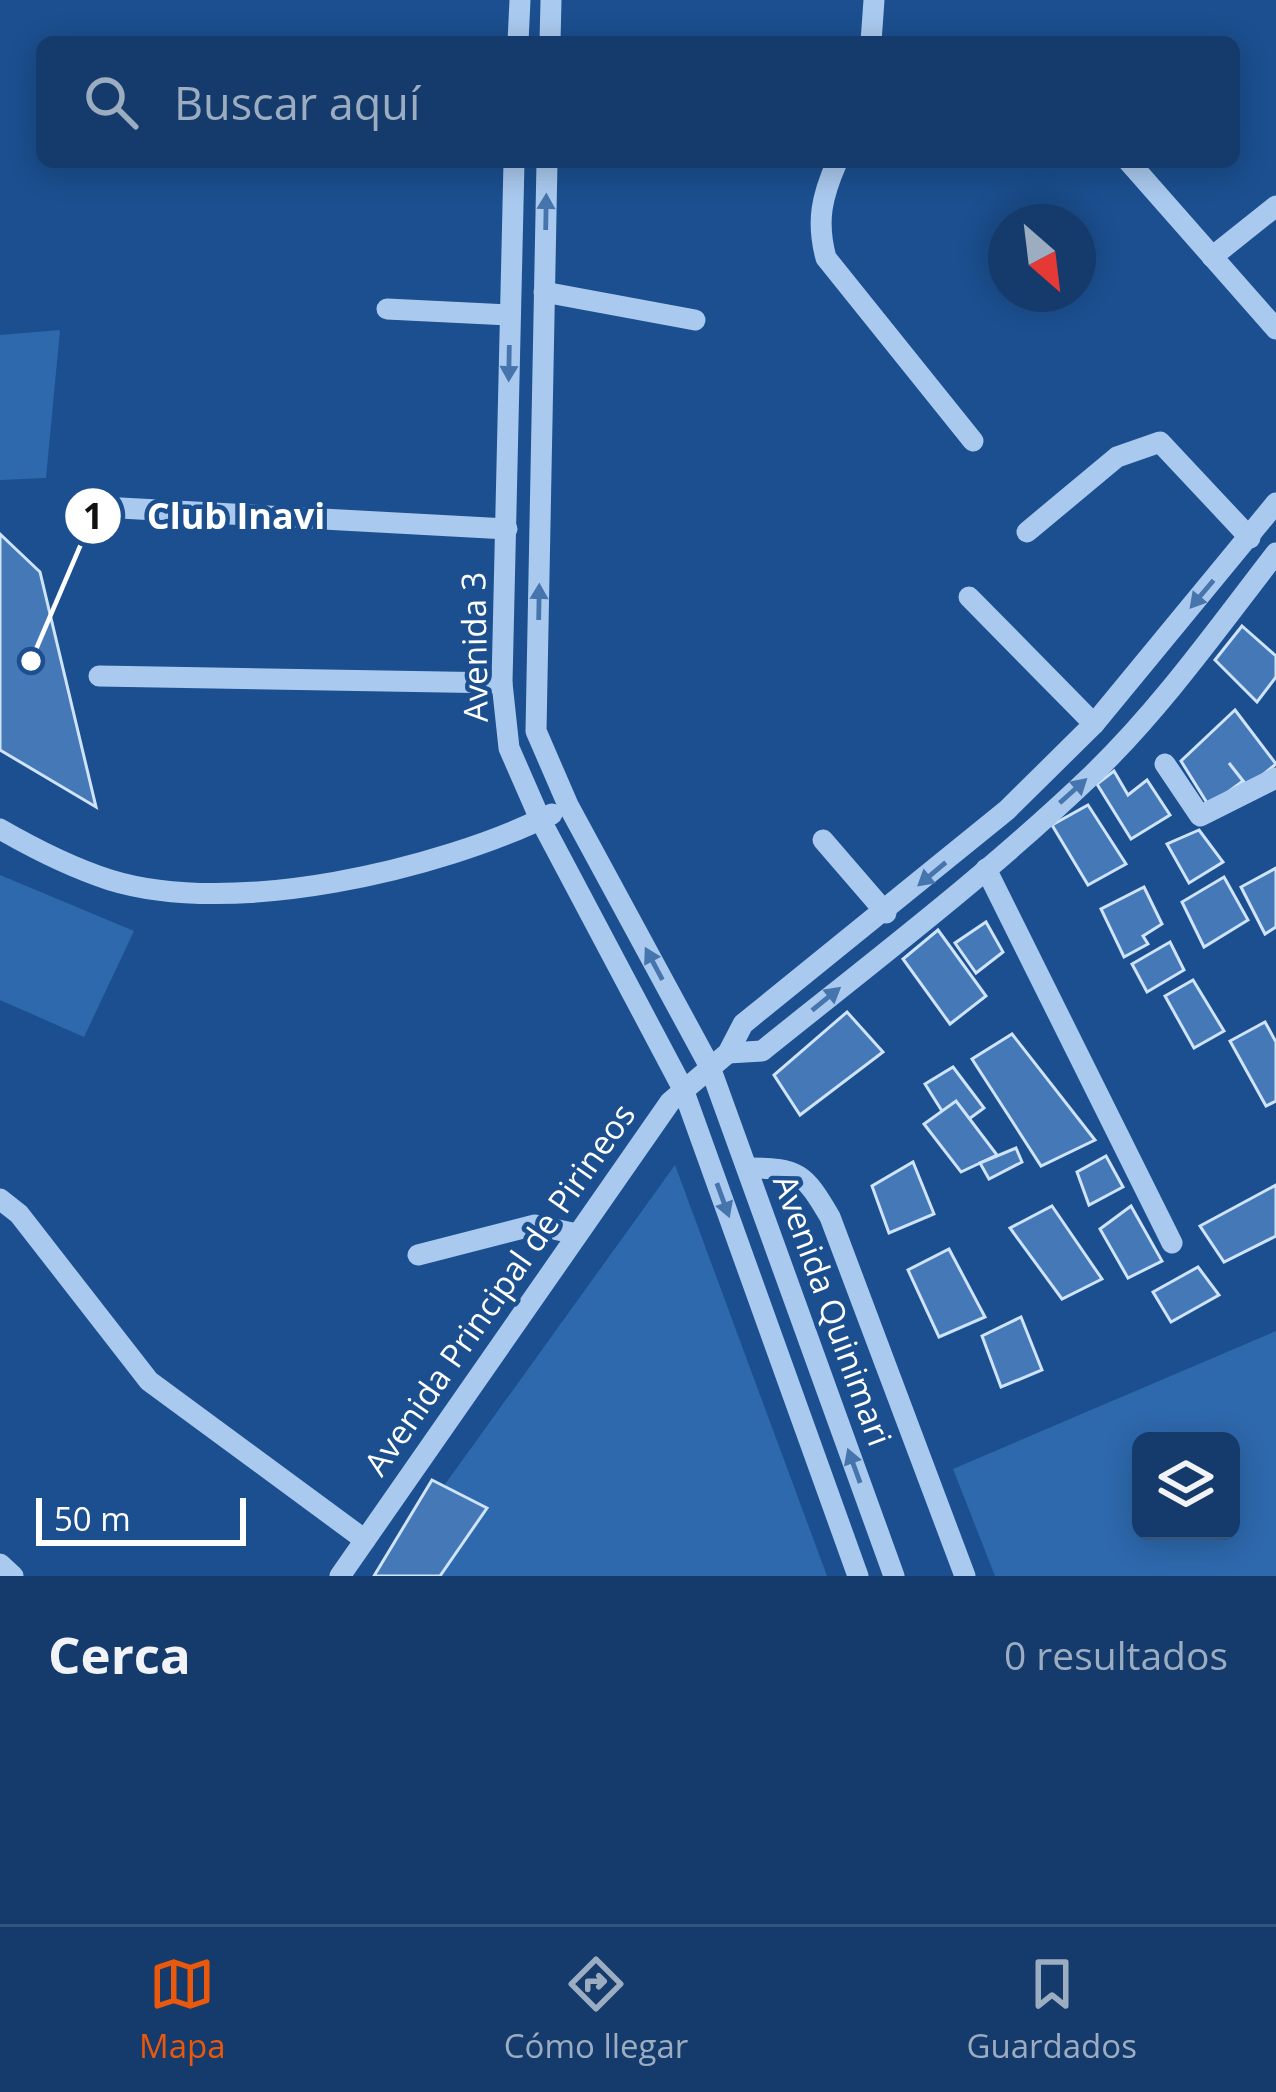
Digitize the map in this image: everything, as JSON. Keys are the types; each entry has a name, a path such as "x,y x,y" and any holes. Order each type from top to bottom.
{"street":[{"path":"518,36 520,0"},
{"path":"550,36 551,0"},
{"path":"871,36 874,0"},
{"name":"Avenida 3","path":"514,168 502,682 509,748 540,820 683,1089 858,1576"},
{"name":"Avenida 3","path":"547,168 536,731 568,805 719,1060"},
{"path":"834,168 822,196 818,231 826,258 974,440"},
{"path":"1134,168 1276,329"},
{"path":"1212,257 1276,206"},
{"path":"544,292 695,320"},
{"path":"387,309 509,315"},
{"path":"1027,532 1117,457 1160,442 1250,538"},
{"name":"Avenida Principal de Pirineos","path":"340,1576 683,1089 719,1060 743,1024 886,913 1007,810 1094,724 1276,503"},
{"path":"102,507 507,529"},
{"name":"Avenida Principal de Pirineos","path":"719,1060 761,1051 986,869 1096,771 1170,689 1275,556"},
{"path":"969,597 1094,724"},
{"path":"99,676 502,682"},
{"path":"1165,764 1200,816 1276,778"},
{"path":"0,829 111,880 214,893 349,879 431,863 568,805"},
{"path":"824,840 886,913"},
{"path":"986,869 1172,1243"},
{"name":"Avenida Quinimari","path":"719,1060 747,1168 894,1576"},
{"path":"747,1168 788,1168 809,1182 830,1217 965,1576"},
{"path":"0,1198 19,1214 148,1381 365,1540"},
{"path":"418,1255 535,1226 577,1234"},
{"path":"0,1564 14,1576"}],"shaded area":[{"path":"60,330 46,478 0,480 0,335"},
{"path":"0,875 134,931 84,1037 0,1000"},
{"path":"675,1165 827,1576 379,1576"},
{"path":"1276,1331 1276,1576 995,1576 953,1469"}],"building":[{"path":"0,534 40,572 96,807 0,750"},
{"path":"1242,626 1276,656 1276,677 1257,702 1215,660"},
{"path":"1235,710 1276,764 1248,787 1229,763 1243,781 1209,806 1181,761"},
{"path":"1114,771 1128,795 1147,780 1170,815 1131,839 1097,784"},
{"path":"1088,805 1126,864 1088,885 1052,825"},
{"path":"1199,830 1223,862 1189,883 1167,844"},
{"path":"1276,868 1276,927 1265,934 1241,887"},
{"path":"1224,877 1248,920 1204,947 1182,902"},
{"path":"1144,887 1162,924 1143,936 1148,944 1124,957 1101,909"},
{"path":"986,922 1003,952 976,973 955,943"},
{"path":"938,930 986,996 950,1024 903,959"},
{"path":"1170,942 1184,970 1147,992 1132,964"},
{"path":"1193,980 1224,1031 1194,1048 1165,996"},
{"path":"847,1012 883,1052 800,1115 774,1075"},
{"path":"1265,1022 1276,1042 1276,1101 1266,1106 1230,1041"},
{"path":"1012,1034 1095,1140 1041,1166 972,1059"},
{"path":"953,1067 984,1108 954,1130 925,1084"},
{"path":"956,1101 997,1155 961,1172 924,1124"},
{"path":"1016,1148 1022,1162 989,1179 980,1163"},
{"path":"1106,1156 1123,1187 1089,1205 1077,1172"},
{"path":"913,1162 934,1214 889,1233 872,1186"},
{"path":"1276,1185 1276,1236 1224,1262 1200,1226"},
{"path":"1052,1206 1102,1279 1062,1299 1010,1228"},
{"path":"1131,1206 1162,1261 1128,1278 1100,1229"},
{"path":"949,1249 985,1317 939,1337 908,1270"},
{"path":"1198,1267 1219,1295 1171,1322 1153,1292"},
{"path":"1021,1317 1042,1370 1001,1387 982,1336"},
{"path":"432,1480 487,1508 440,1576 374,1576"}],"place":[{"name":"Club Inavi","path":"31,661"}]}
